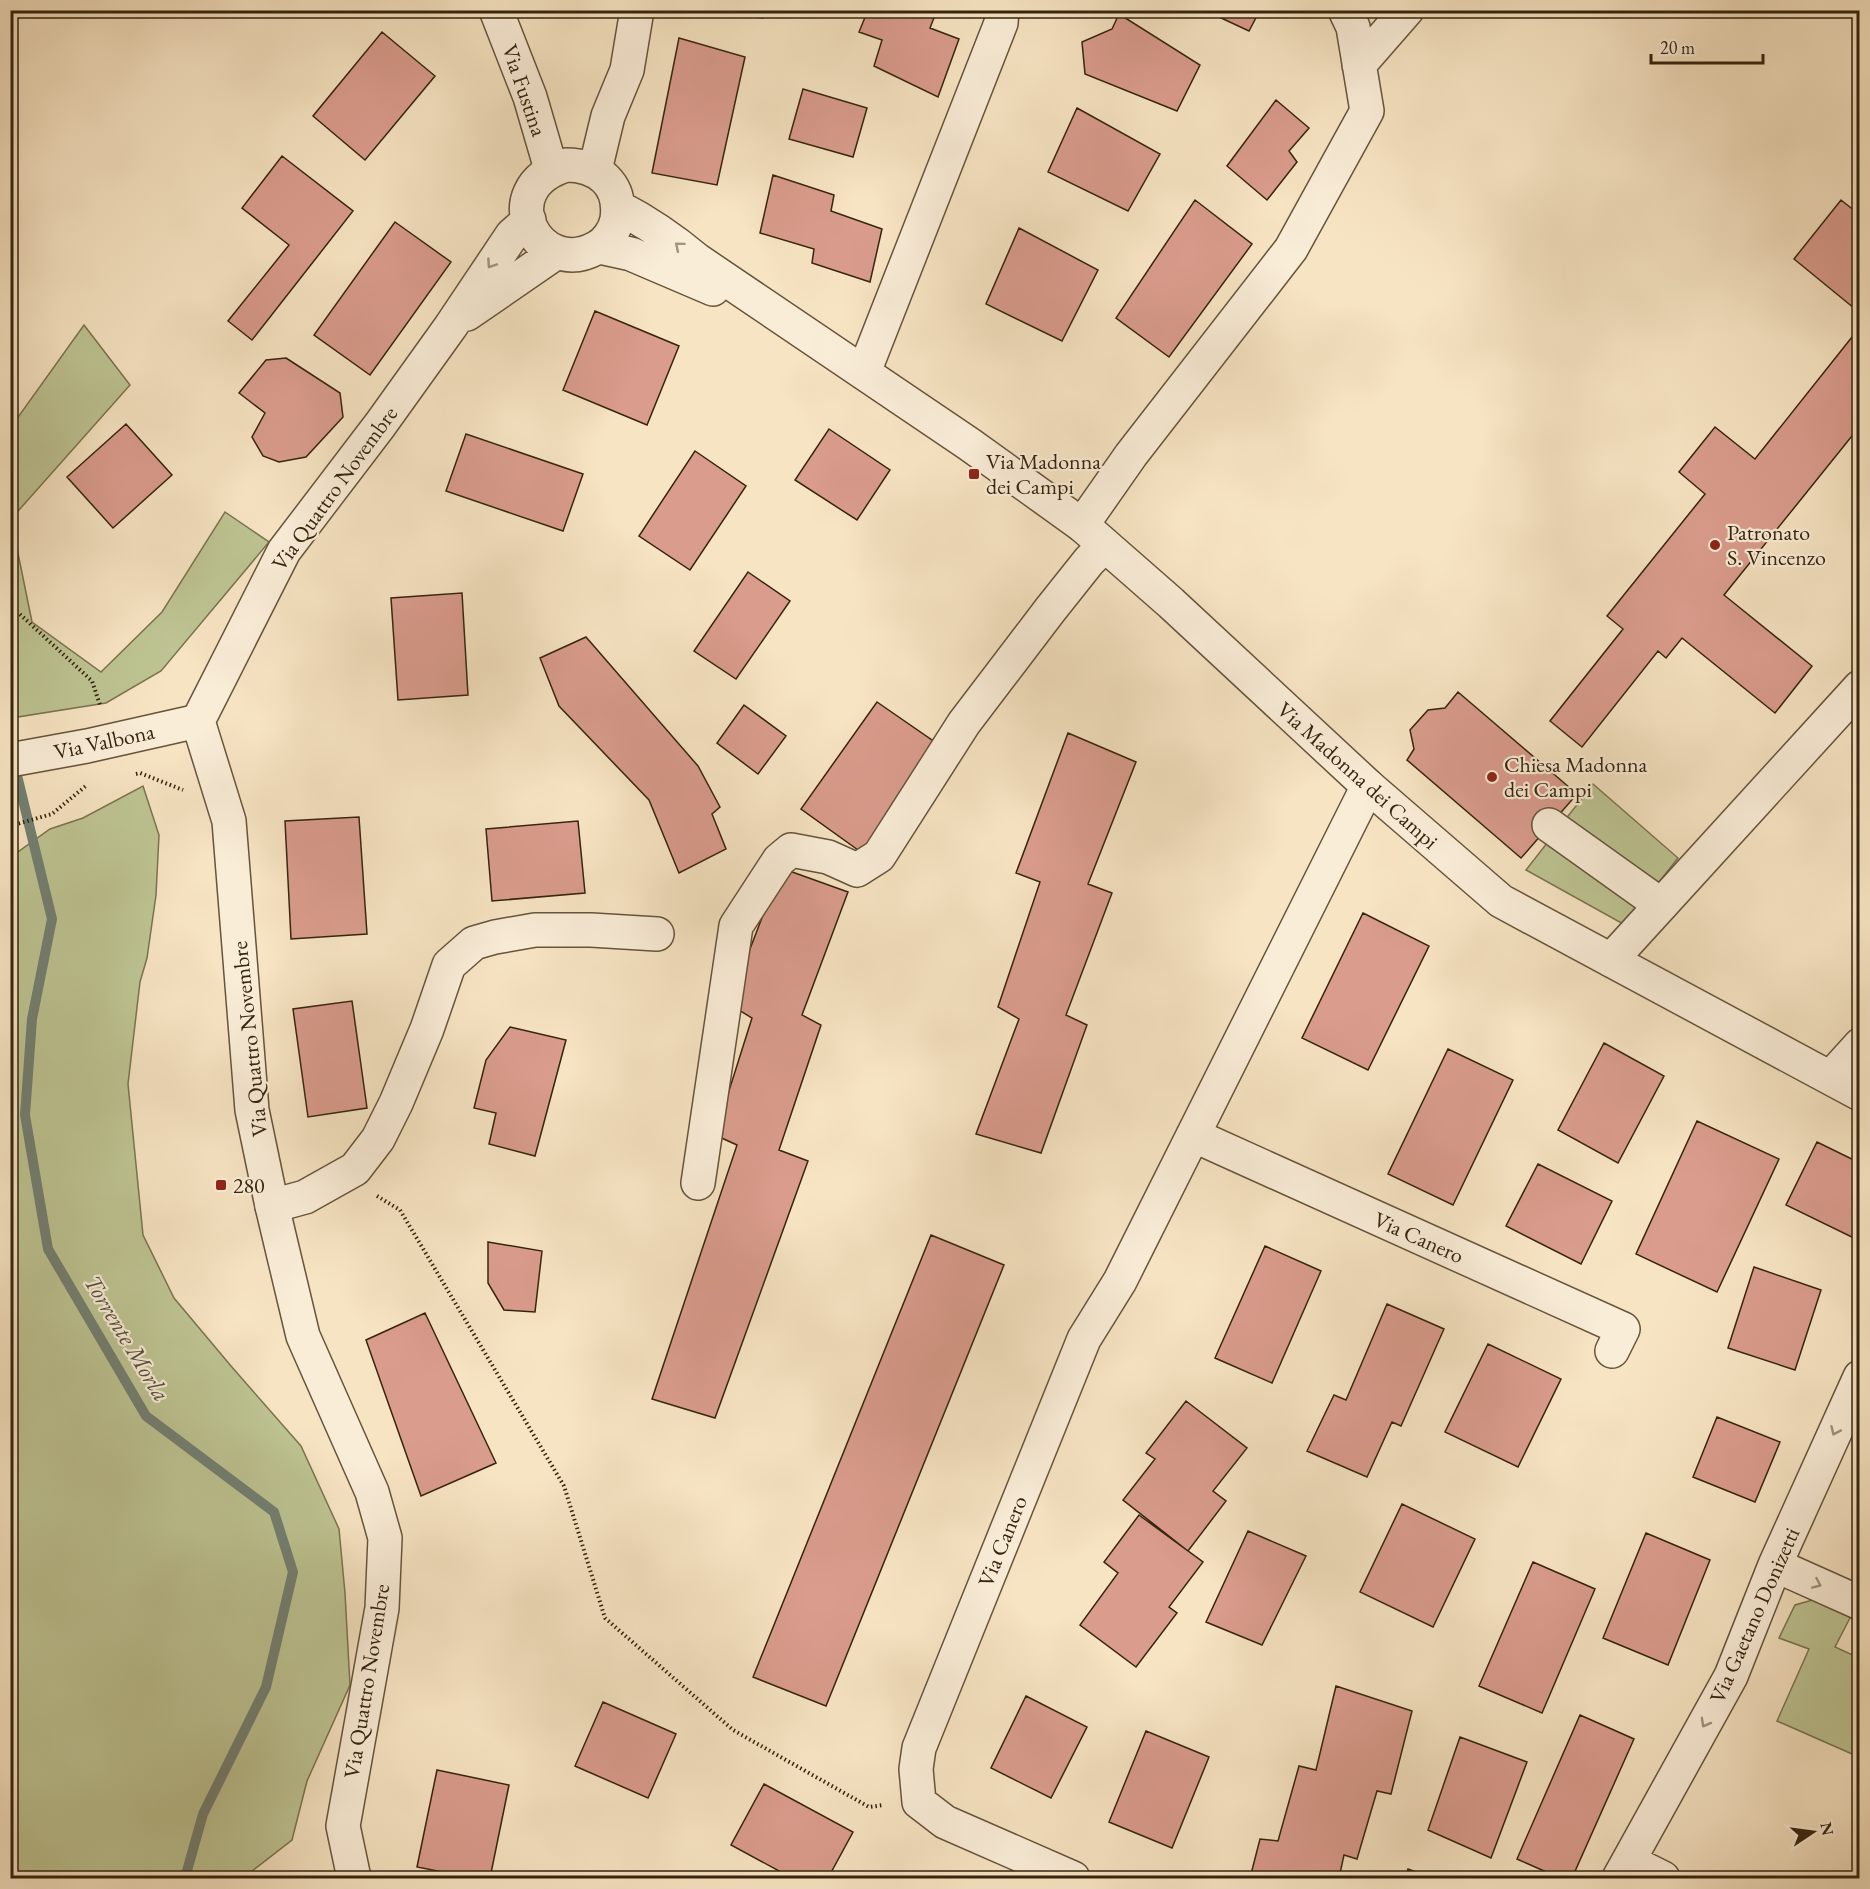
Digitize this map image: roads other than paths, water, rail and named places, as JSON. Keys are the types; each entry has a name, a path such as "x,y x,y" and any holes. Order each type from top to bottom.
{"street":[{"name":"Via Fustina","path":"496,10 530,97 551,169"},
{"path":"595,170 608,116 627,70 637,10"},
{"path":"864,372 1001,23 1002,10"},
{"path":"698,1183 736,926 779,860 791,850 828,857 857,870 879,856 964,723 1089,561 1093,536 1131,455 1291,249 1367,111 1353,27 1345,10"},
{"path":"1359,65 1407,10"},
{"path":"566,165 580,165 595,170 607,179 618,207 617,222 610,236 599,247 586,253 571,255 557,252 544,245 534,234 528,220 526,204 539,178 551,169 566,165"},
{"name":"Via Madonna dei Campi","path":"618,207 644,220 674,240 697,260 864,372 1093,536 1171,603 1368,786 1501,901 1860,1094"},
{"name":"Via Quattro Novembre","path":"354,1878 342,1826 382,1608 385,1538 372,1492 303,1336 272,1206 252,1110 229,821 198,721 284,551 380,425 451,326 512,235 528,220"},
{"name":"Via Madonna dei Campi","path":"599,247 631,254 662,265 778,316"},
{"name":"Via Quattro Novembre","path":"451,326 505,286 557,252"},
{"path":"1611,960 1860,687"},
{"name":"Via Valbona","path":"10,760 198,721"},
{"name":"Via Canero","path":"1073,1878 945,1822 919,1802 916,1769 919,1748 1084,1339 1120,1281 1368,786"},
{"path":"1549,825 1661,905"},
{"path":"272,1206 305,1197 355,1169 378,1139 396,1103 427,1029 449,965 474,943 535,930 591,930 657,934"},
{"path":"1831,1077 1860,1045"},
{"name":"Via Canero","path":"1194,1135 1623,1329 1612,1351"},
{"name":"Via Gaetano Donizetti","path":"1624,1870 1731,1676 1775,1565 1860,1377"},
{"path":"1775,1565 1860,1603"},
{"path":"1624,1870 1663,1878"}],"waterway":[{"name":"Torrente Morla","path":"14,763 52,919 32,1019 25,1115 48,1249 146,1416 274,1512 293,1572 266,1687 203,1814 185,1878"}],"place":[{"name":"Via Madonna dei Campi","path":"974,474"},
{"name":"Patronato S. Vincenzo","path":"1715,545"},
{"name":"Chiesa Madonna dei Campi","path":"1492,777"},
{"name":"280","path":"221,1185"}]}
